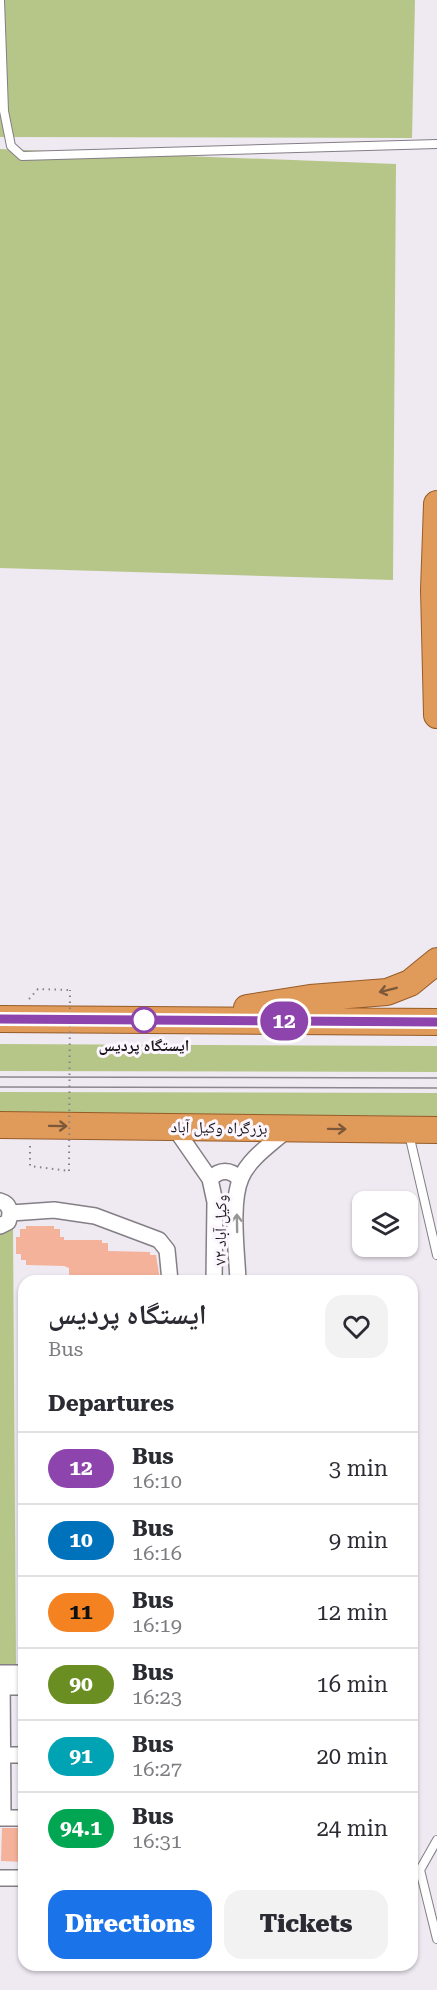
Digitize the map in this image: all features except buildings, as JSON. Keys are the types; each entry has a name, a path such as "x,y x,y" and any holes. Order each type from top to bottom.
{"highway":[{"path":"437,504 434,590 437,715"},
{"path":"164,1020 310,998 387,992 410,983 437,961"},
{"path":"4,1019 437,1022"},
{"name":"بزرگراه وکیل آباد","path":"0,1125 437,1130"}],"street":[{"name":"۷۲ وکیل آباد","path":"174,1127 210,1179 215,1202 214,1275"},
{"name":"۷۲ وکیل آباد","path":"238,1275 237,1204 240,1179 250,1164 289,1128"},
{"path":"210,1179 216,1172 225,1170 234,1173 240,1179"},
{"path":"0,1201 9,1207 11,1213 8,1222 0,1226"},
{"path":"11,1213 54,1210 95,1216 159,1240 167,1250 169,1275"},
{"path":"1,1680 18,1675"},
{"path":"1,1680 18,1685"},
{"path":"1,1680 2,1818 18,1818"},
{"path":"1,1755 18,1755"},
{"path":"0,1878 18,1878"}],"lane":[{"path":"0,0 4,111 11,146 22,156 437,144"},
{"path":"408,1130 437,1255"},
{"path":"437,1840 420,1870 437,1938"}],"path":[{"path":"30,1166 69,1171 70,990 38,989"}],"green space":[{"path":"0,0 415,0 412,138 0,137"},
{"path":"0,149 396,164 393,580 0,568"},
{"path":"0,1044 437,1046 437,1072 0,1071"},
{"path":"0,1092 437,1093 437,1122 0,1121"},
{"path":"0,1225 13,1225 16,1672 0,1672"}],"tram line":[{"path":"0,1077 437,1078"},
{"path":"0,1087 437,1088"}],"bus line":[{"name":"12","path":"0,1019 437,1022"}],"place":[{"name":"ایستگاه پردیس","path":"144,1020"}]}
